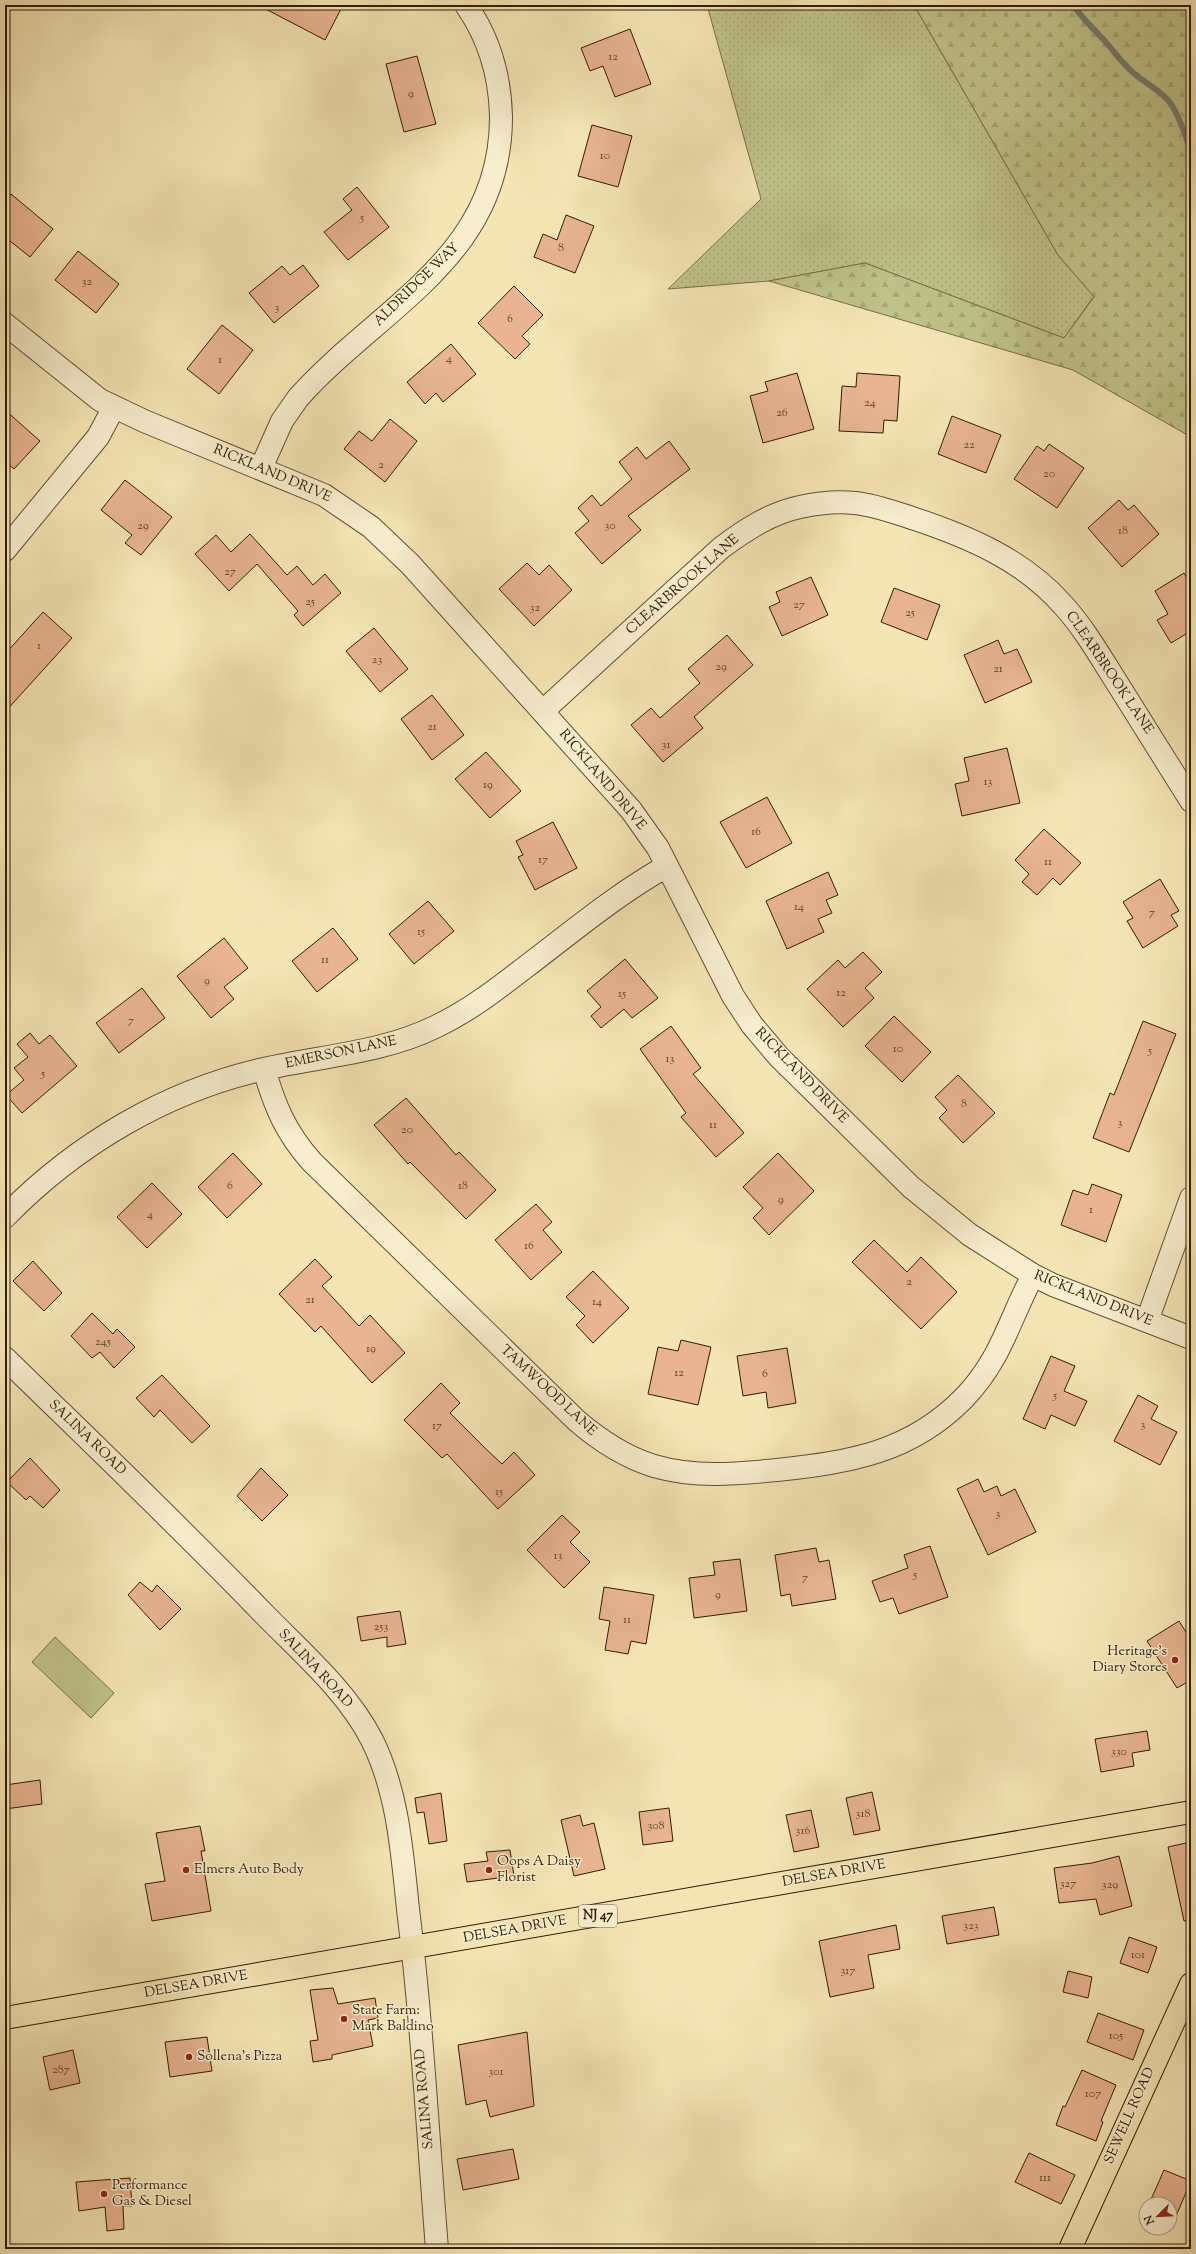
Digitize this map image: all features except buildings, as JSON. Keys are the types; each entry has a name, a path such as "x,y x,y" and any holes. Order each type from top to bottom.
{"main road":[{"name":"DELSEA DRIVE","path":"5,2018 1191,1812"},
{"name":"SEWELL ROAD","path":"1070,2249 1191,1984"}],"street":[{"name":"ALDRIDGE WAY","path":"260,468 282,422 298,398 445,262 471,228 483,203 498,154 501,124 499,91 488,43 466,5"},
{"name":"RICKLAND DRIVE","path":"5,324 83,388 114,408 324,495 371,526 401,555 631,810 650,836 667,866 736,1001 765,1042 926,1200 970,1235 1033,1275 1053,1285 1191,1338"},
{"path":"5,550 98,437 114,408"},
{"name":"CLEARBROOK LANE","path":"542,710 721,548 742,533 765,519 799,507 831,503 862,504 888,510 933,525 970,540 1016,565 1044,586 1062,603 1088,638 1191,801"},
{"name":"EMERSON LANE","path":"5,1217 72,1157 128,1123 194,1090 222,1080 264,1069 384,1045 417,1035 440,1025 475,1005 628,889 667,866"},
{"name":"TAMWOOD LANE","path":"264,1069 282,1121 291,1137 318,1168 576,1420 597,1437 619,1450 660,1467 690,1474 720,1474 822,1465 864,1457 912,1437 950,1411 985,1373 1003,1342 1033,1275"},
{"path":"1147,1321 1191,1198"},
{"name":"SALINA ROAD","path":"5,1358 210,1558 334,1686 356,1714 378,1754 392,1800 401,1848 413,1948 437,2249"}],"green space":[{"path":"707,5 914,5 1058,255 1094,296 1064,338 865,263 769,281 668,289 761,199"},
{"path":"914,5 1191,5 1191,437 1073,370 769,281 865,263 1064,338 1094,297 1058,255"},
{"path":"55,1637 114,1693 91,1718 32,1662"}],"waterway":[{"path":"1073,5 1126,66 1167,99 1180,121 1191,152"}],"place":[{"name":"Heritage's Diary Stores","path":"1175,1660"},
{"name":"Elmers Auto Body","path":"186,1870"},
{"name":"Oops A Daisy Florist","path":"489,1870"},
{"name":"State Farm: Mark Baldino","path":"344,2019"},
{"name":"Sollena's Pizza","path":"189,2057"},
{"name":"Performance Gas & Diesel","path":"104,2194"}]}
